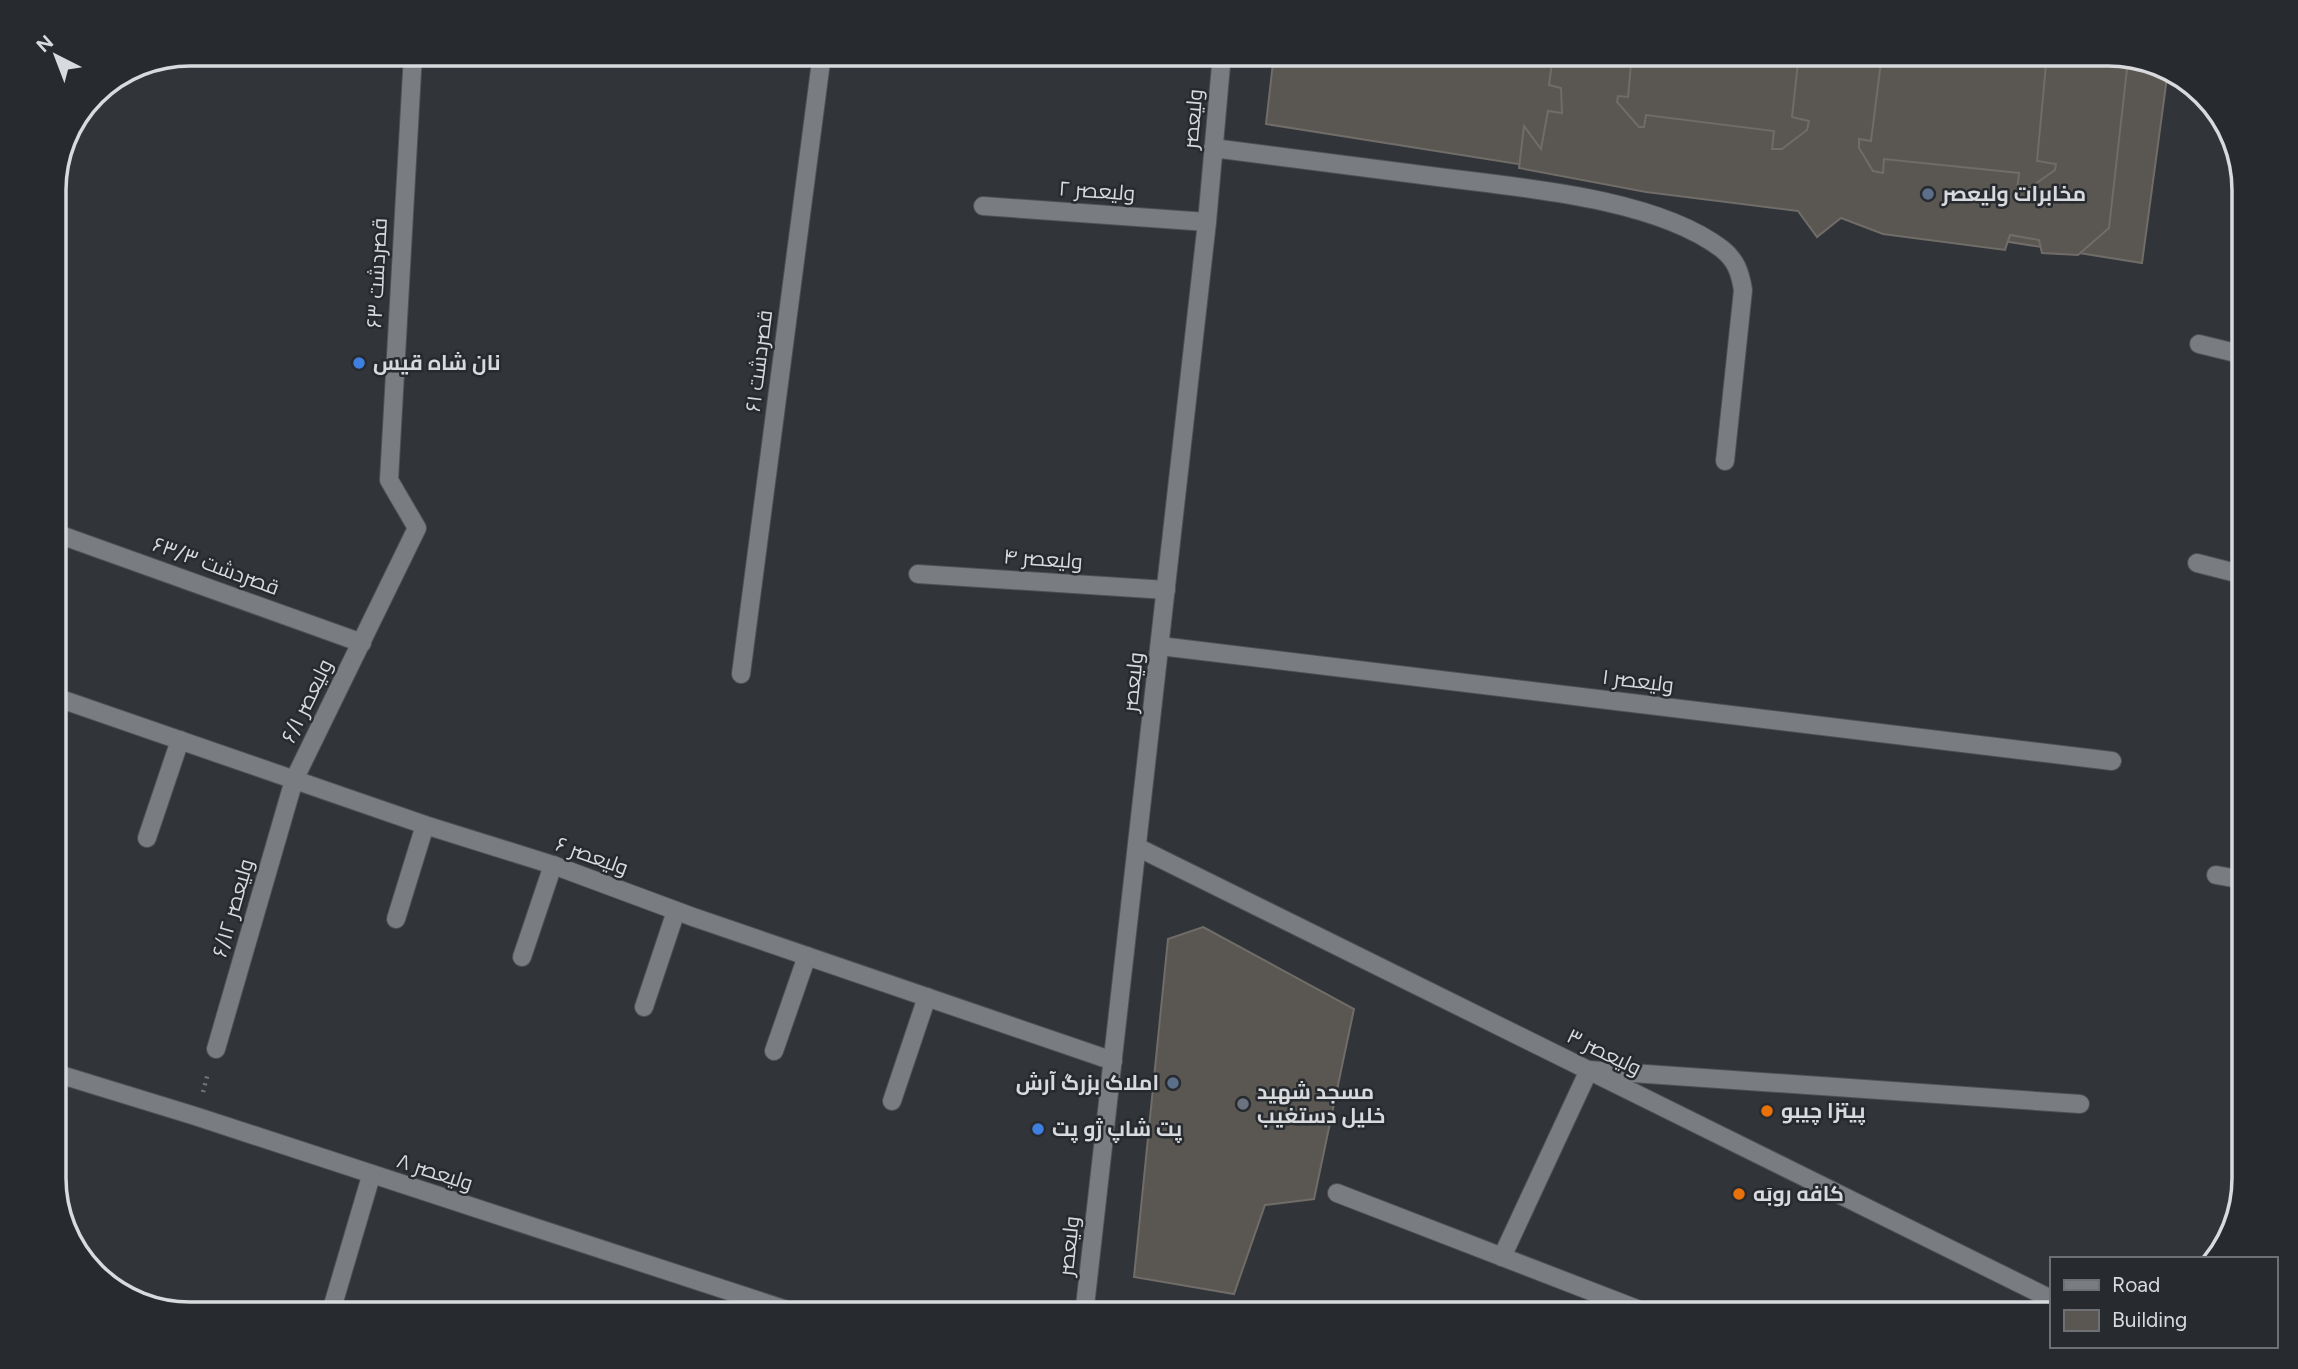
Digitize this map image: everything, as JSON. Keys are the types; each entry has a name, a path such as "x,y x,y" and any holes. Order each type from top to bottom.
{"street":[{"name":"۶۳ قصردشت","path":"362,643 417,528 389,480 411,66"},
{"name":"۶۱ قصردشت","path":"741,674 820,66"},
{"name":"ولیعصر","path":"1085,1302 1207,222 1221,66"},
{"path":"1213,148 1550,191 1663,219 1702,236 1733,260 1740,270 1743,290 1725,461"},
{"name":"۲ ولیعصر","path":"982,206 1207,222"},
{"path":"2199,344 2231,352"},
{"name":"۶۳/۳ قصردشت","path":"67,537 362,643"},
{"path":"2197,563 2231,572"},
{"name":"۴ ولیعصر","path":"918,574 1166,590"},
{"name":"۶/۱ ولیعصر","path":"294,780 362,643"},
{"name":"۱ ولیعصر","path":"1160,646 2112,761"},
{"name":"۶ ولیعصر","path":"67,701 425,825 553,865 676,911 1113,1061"},
{"path":"147,838 180,740"},
{"name":"۶/۱۲ ولیعصر","path":"216,1049 294,780"},
{"path":"396,919 425,825"},
{"name":"۳ ولیعصر","path":"1137,847 2050,1299"},
{"path":"522,957 553,865"},
{"path":"2217,875 2232,878"},
{"path":"644,1007 676,911"},
{"path":"774,1051 807,956"},
{"path":"892,1101 927,997"},
{"path":"1502,1256 1589,1070 2080,1104"},
{"name":"۸ ولیعصر","path":"67,1077 762,1302"},
{"path":"335,1302 371,1175"},
{"path":"1337,1193 1619,1302"}],"path":[{"path":"195,1116 216,1049"}],"building":[{"name":"مخابرات ولیعصر","path":"1273,66 2108,66 2140,71 2166,81 2142,263 1266,124"},
{"path":"1551,66 1631,66 1628,97 1618,96 1617,102 1639,127 1644,127 1646,115 1774,131 1772,149 1782,149 1807,130 1809,121 1792,117 1798,66 1880,66 1871,141 1859,139 1859,148 1873,171 1883,173 1884,159 2019,173 2017,191 2024,192 2055,170 2056,164 2037,161 2046,66 2127,69 2109,228 2078,255 2042,253 2039,240 2010,235 2005,250 1883,234 1841,218 1817,237 1798,211 1646,192 1519,168 1524,126 1541,149 1548,111 1562,113 1561,88 1549,85"},
{"name":"مسجد شهید خلیل دستغیب","path":"1203,927 1354,1009 1314,1199 1265,1205 1234,1294 1134,1277 1168,939"}],"place":[{"name":"مخابرات ولیعصر","path":"1928,194"},
{"name":"نان شاه قیس","path":"359,363"},
{"name":"املاک بزرگ آرش","path":"1173,1083"},
{"name":"مسجد شهید خلیل دستغیب","path":"1243,1104"},
{"name":"پیتزا چیبو","path":"1767,1111"},
{"name":"پت شاپ ژو پت","path":"1038,1129"},
{"name":"کافه روبَه","path":"1739,1194"}]}
